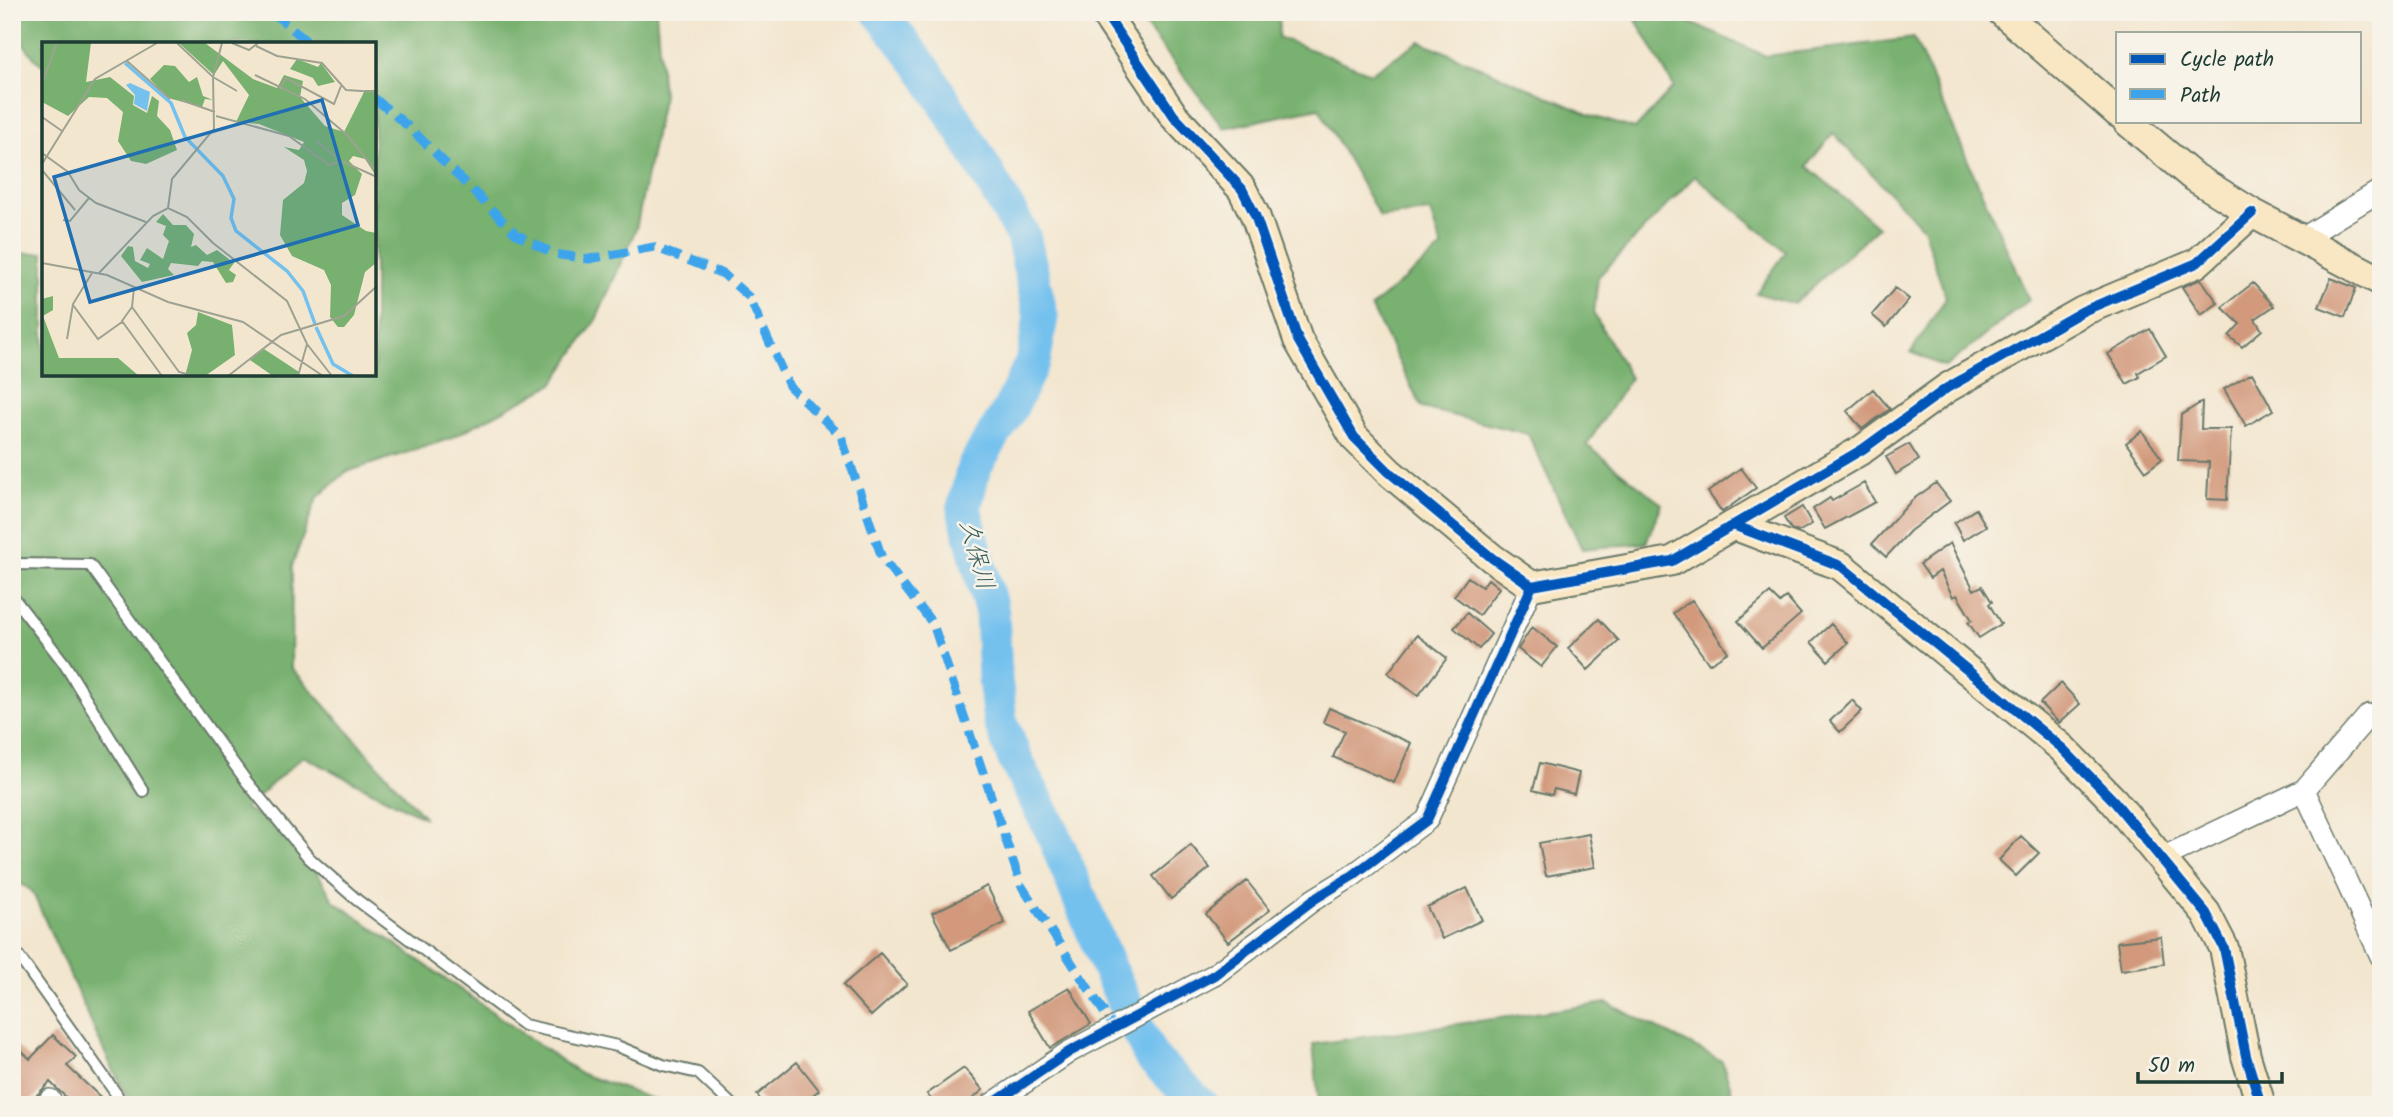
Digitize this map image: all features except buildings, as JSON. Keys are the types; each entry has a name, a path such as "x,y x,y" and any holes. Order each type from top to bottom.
{"street":[{"path":"1104,12 1174,116 1242,190 1255,215 1297,340 1354,437 1389,472 1492,558 1532,586 1672,561 1863,449 1947,388 2083,311 2197,262 2252,213"},
{"path":"2002,12 2116,111"},
{"path":"2128,122 2191,176 2252,213 2381,281"},
{"path":"2302,239 2381,190"},
{"path":"1733,525 1841,566 2062,748 2113,800 2206,913 2224,948 2246,1056 2260,1105"},
{"path":"991,1105 1069,1052 1213,975 1427,820 1532,586"},
{"path":"2160,859 2304,790 2369,715 2381,719"},
{"path":"2304,790 2381,956"}],"lane":[{"path":"12,564 90,565 247,782 309,858 357,900 479,992 524,1025 617,1046 663,1065 698,1073 733,1105"},
{"path":"12,596 64,663 143,791"},
{"path":"12,947 117,1095 120,1105"}],"green space":[{"path":"12,12 656,12 663,95 636,229 596,320 553,384 449,439 346,472 317,498 292,566 291,667 425,818 303,756 245,808 299,840 333,900 579,1073 669,1105 131,1105 32,891 12,878 12,254 42,253 42,376 376,376 376,42 42,42 42,64 12,28"},
{"path":"1135,12 1280,12 1278,37 1371,73 1420,41 1595,117 1635,129 1674,87 1636,20 1668,13 1766,56 1914,38 2029,300 1945,367 1911,352 1946,298 1923,228 1833,133 1807,166 1878,227 1794,304 1756,293 1786,252 1695,176 1598,277 1594,314 1630,378 1587,445 1662,504 1646,543 1582,549 1528,434 1422,408 1371,307 1442,248 1430,212 1380,217 1319,108 1224,128"},
{"path":"1607,1003 1722,1061 1736,1105 1319,1105 1313,1044"}],"waterway":[{"name":"久保川","path":"879,12 924,69 1023,236 1041,316 1034,358 1011,407 974,467 964,509 992,613 1000,720 1015,759 1052,831 1108,967 1151,1057 1201,1105"}],"marked path":[{"path":"272,12 308,42"},
{"path":"376,100 409,127 516,234 554,254 589,259 654,247 723,274 749,297 789,386 841,436 882,558 933,624 1021,885 1113,1026"}],"cycle path":[{"path":"1104,12 1174,116 1242,189 1255,215 1298,340 1354,437 1389,472 1492,558 1532,586 1672,561 1863,449 1947,388 2083,311 2197,263 2252,213"},
{"path":"1733,525 1841,566 2062,748 2113,800 2206,913 2224,948 2246,1056 2261,1105"},
{"path":"991,1105 1069,1052 1214,975 1313,900 1352,876 1427,820 1532,586"}]}
